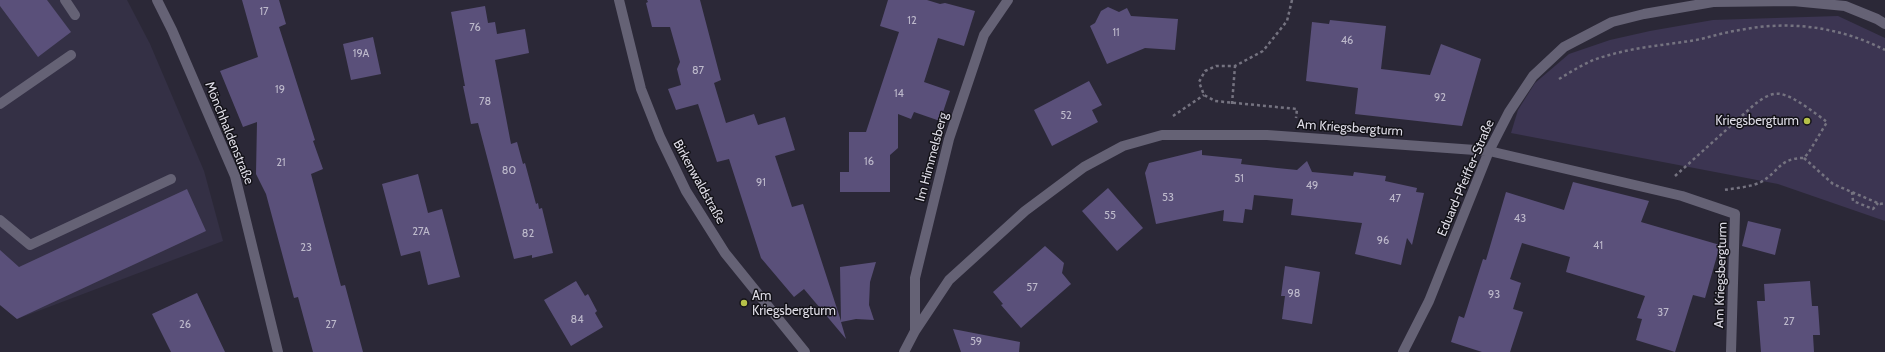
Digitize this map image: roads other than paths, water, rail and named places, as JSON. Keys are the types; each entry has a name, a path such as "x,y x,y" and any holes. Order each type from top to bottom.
{"street":[{"path":"65,0 75,15"},
{"name":"Mönchhaldenstraße","path":"157,0 172,30 235,176 278,352"},
{"name":"Birkenwaldstraße","path":"619,0 641,89 660,137 686,191 725,254 805,352"},
{"name":"Im Himmelsberg","path":"915,331 915,278 949,139 984,35 1008,0"},
{"name":"Eduard-Pfeiffer-Straße","path":"1403,352 1429,301 1489,151 1509,112 1533,76 1564,46 1612,22 1644,14 1713,2 1793,1 1845,6 1877,19 1885,24"},
{"path":"0,104 71,55"},
{"name":"Am Kriegsbergturm","path":"904,352 915,331 949,280 1025,211 1084,167 1123,146 1162,135 1267,135 1489,151 1682,196 1735,214 1731,352"},
{"path":"0,220 30,245 171,179"}],"place":[{"name":"Kriegsbergturm","path":"1807,121"},
{"name":"Am Kriegsbergturm","path":"744,303"}]}
